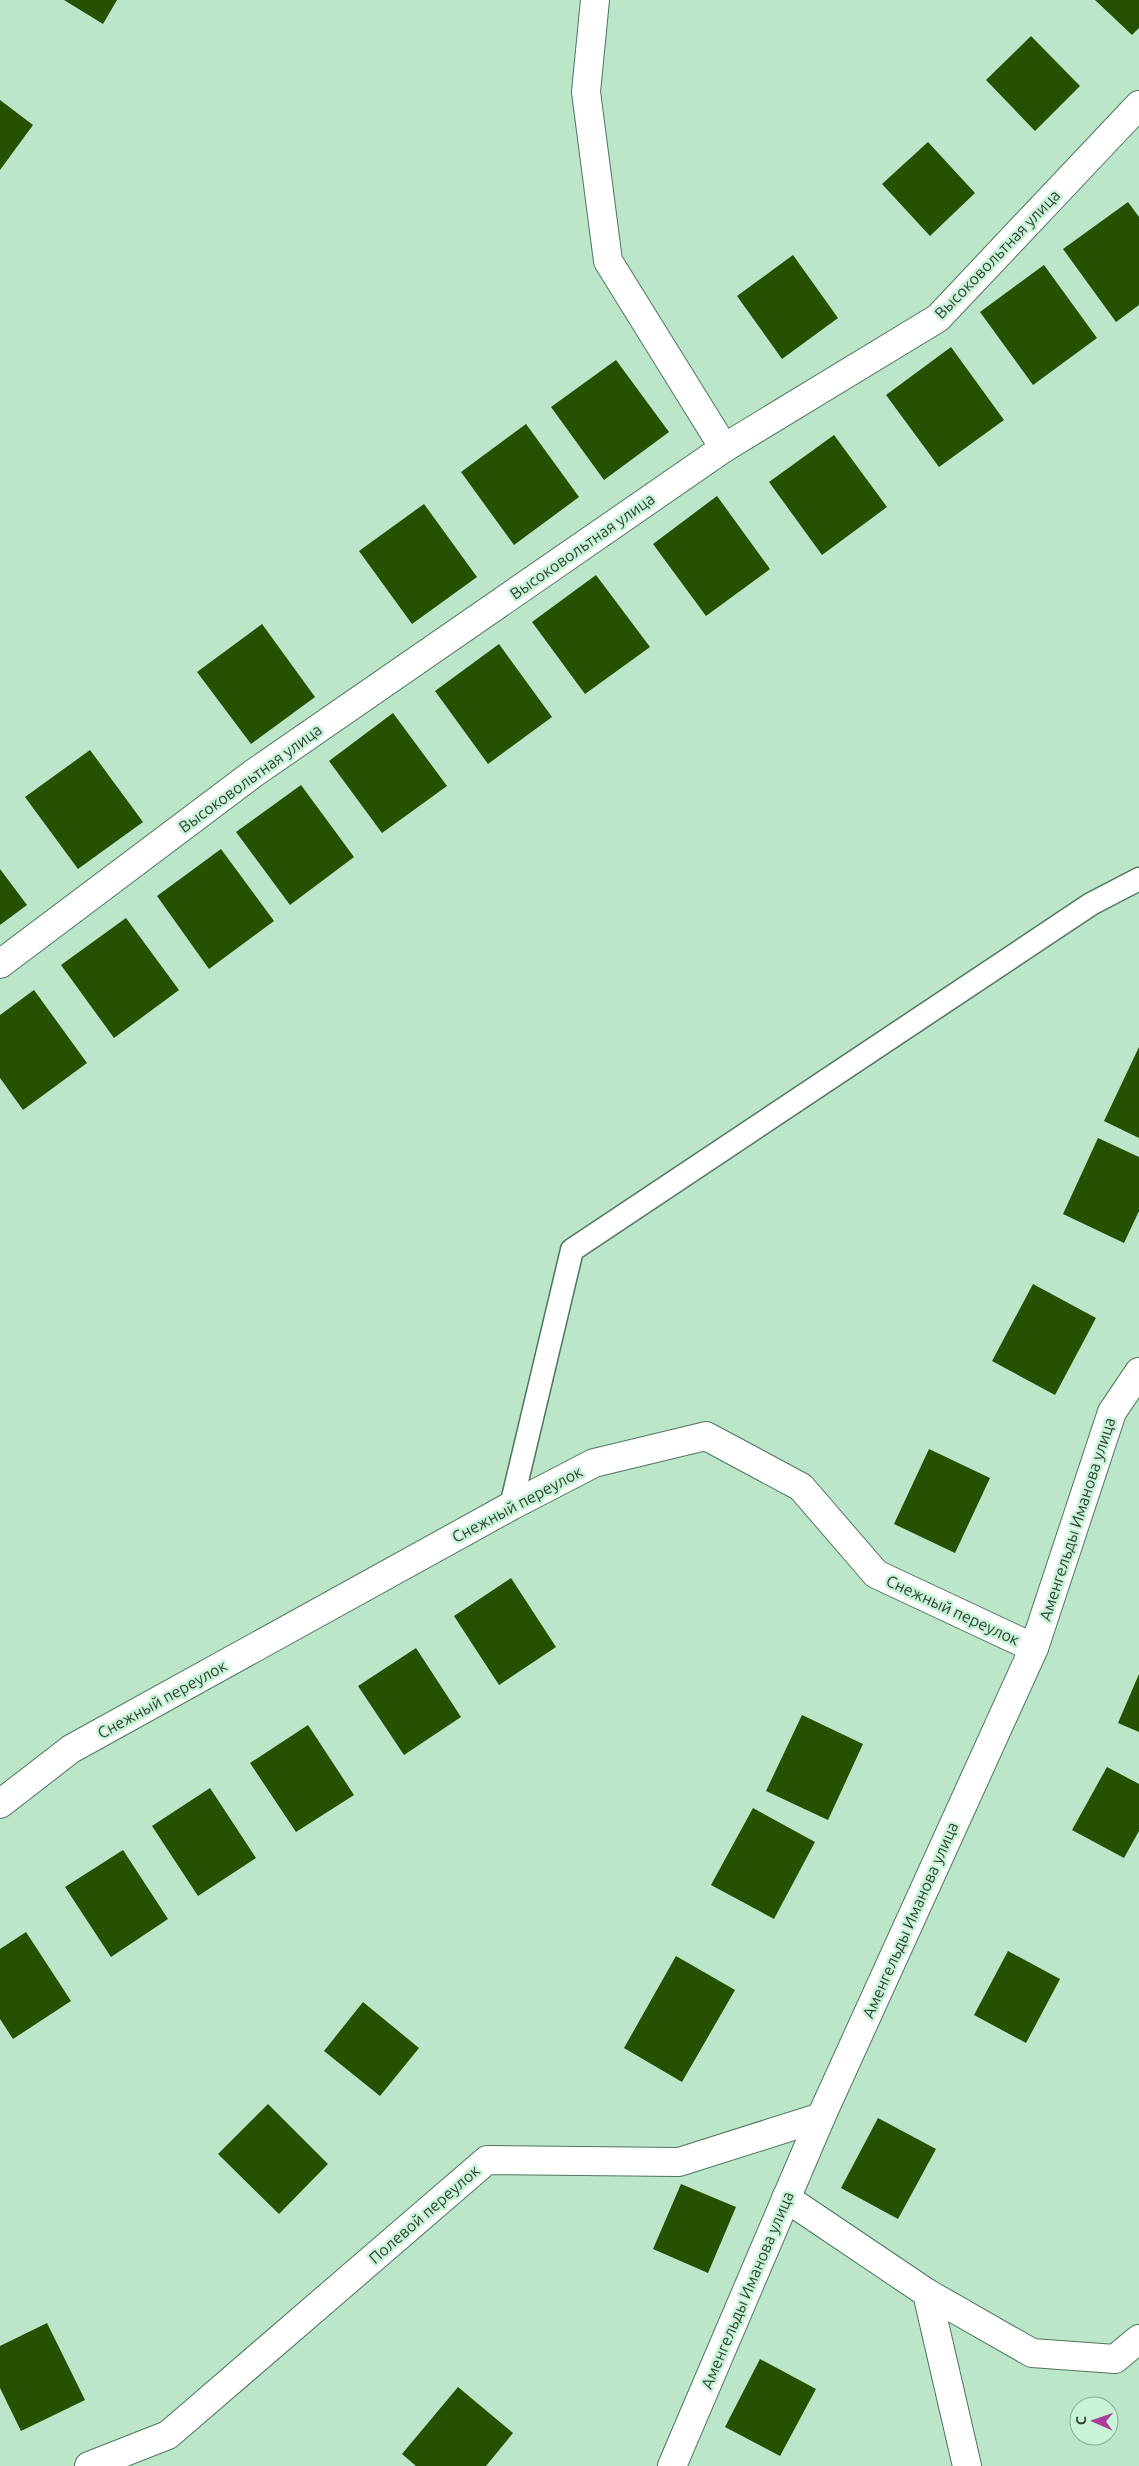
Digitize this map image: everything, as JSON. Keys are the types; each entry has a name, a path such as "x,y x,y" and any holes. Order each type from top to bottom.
{"street":[{"path":"595,0 586,92 608,261 724,448"},
{"name":"Высоковольтная улица","path":"0,964 254,773 724,448 938,318 1139,105"},
{"name":"Аменгельды Иманова улица","path":"672,2466 821,2118 1034,1648 1112,1412 1139,1372"},
{"name":"Снежный переулок","path":"0,1804 70,1749 511,1506 594,1463 706,1436 801,1487 876,1574 1034,1648"},
{"name":"Полевой переулок","path":"88,2466 168,2436 487,2160 679,2162 821,2118"},
{"path":"786,2198 927,2293 1032,2354 1115,2358 1139,2339"},
{"path":"927,2293 967,2466"}],"lane":[{"path":"511,1506 572,1250 1091,904 1139,879"}],"building":[{"path":"64,0 117,0 103,24"},
{"path":"1095,0 1139,0 1139,28 1132,35"},
{"path":"1031,36 1080,86 1035,131 986,80"},
{"path":"0,100 33,125 0,170"},
{"path":"928,142 975,193 930,236 882,184"},
{"path":"1128,202 1139,217 1139,305 1116,322 1063,249"},
{"path":"793,255 838,318 782,359 737,296"},
{"path":"1044,265 1097,338 1033,385 980,312"},
{"path":"951,347 1004,420 939,467 886,395"},
{"path":"616,360 669,432 604,480 551,407"},
{"path":"526,424 579,497 514,545 461,472"},
{"path":"834,435 887,507 822,555 769,482"},
{"path":"717,496 770,569 706,616 653,544"},
{"path":"424,504 477,577 412,624 359,551"},
{"path":"596,575 650,647 585,694 532,622"},
{"path":"262,624 315,697 251,744 197,672"},
{"path":"499,644 552,717 488,764 435,691"},
{"path":"393,713 447,786 382,833 329,761"},
{"path":"90,750 143,822 78,869 25,797"},
{"path":"301,785 354,857 290,905 236,832"},
{"path":"221,849 274,921 209,969 157,896"},
{"path":"0,869 27,905 0,925"},
{"path":"126,918 179,990 114,1038 61,965"},
{"path":"34,990 87,1063 23,1110 0,1078 0,1015"},
{"path":"1139,1047 1139,1138 1104,1121"},
{"path":"1098,1138 1139,1157 1139,1211 1124,1243 1063,1214"},
{"path":"1033,1284 1096,1318 1055,1395 992,1361"},
{"path":"929,1449 990,1478 955,1553 894,1524"},
{"path":"511,1578 556,1647 499,1685 454,1616"},
{"path":"416,1648 461,1717 404,1755 358,1686"},
{"path":"1139,1674 1139,1732 1118,1723"},
{"path":"802,1715 863,1744 828,1820 766,1791"},
{"path":"308,1725 354,1795 296,1832 250,1763"},
{"path":"1107,1767 1139,1784 1139,1831 1124,1858 1072,1830"},
{"path":"210,1788 256,1858 198,1896 152,1826"},
{"path":"753,1808 815,1842 774,1919 711,1885"},
{"path":"123,1850 168,1919 111,1957 65,1887"},
{"path":"26,1932 71,2001 13,2039 0,2019 0,1949"},
{"path":"1008,1951 1060,1979 1026,2043 974,2015"},
{"path":"676,1956 735,1990 682,2082 624,2048"},
{"path":"363,2002 419,2048 380,2096 324,2051"},
{"path":"268,2104 328,2164 279,2214 218,2154"},
{"path":"878,2118 936,2149 898,2219 841,2188"},
{"path":"681,2184 736,2207 708,2273 653,2249"},
{"path":"47,2323 85,2400 21,2431 0,2388 0,2346"},
{"path":"760,2359 816,2389 780,2456 725,2427"},
{"path":"458,2387 513,2433 486,2466 416,2466 402,2454"}]}
